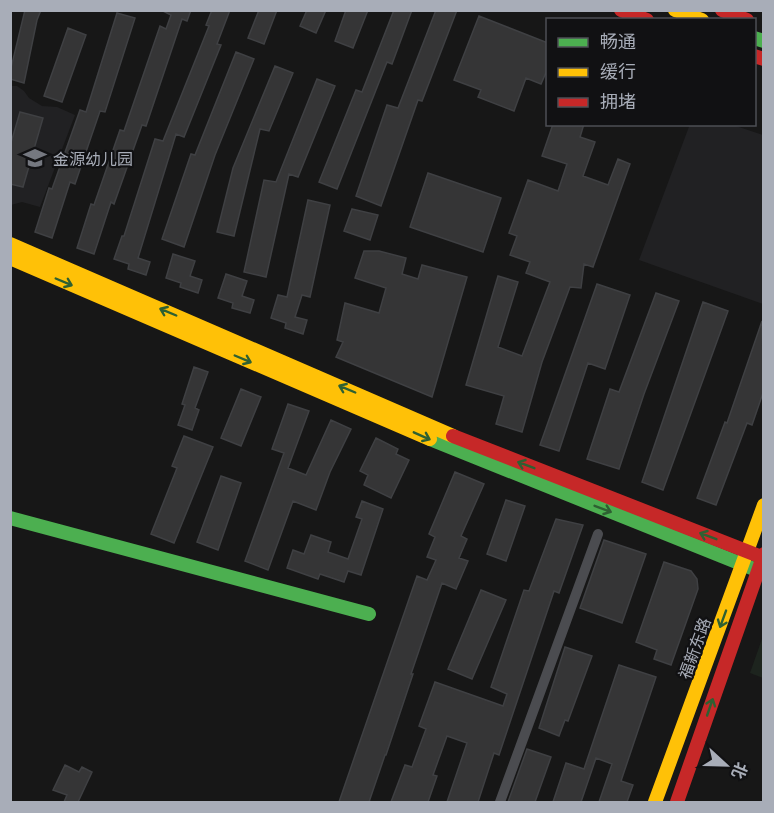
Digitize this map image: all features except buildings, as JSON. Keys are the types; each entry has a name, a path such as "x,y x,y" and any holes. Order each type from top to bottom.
{"main road":[{"path":"621,10 642,18"},
{"path":"675,10 697,18"},
{"path":"722,10 742,18"},
{"path":"10,244 450,435 745,558"},
{"path":"10,258 467,456 745,558 761,560"},
{"name":"福新东路","path":"655,802 764,505"},
{"path":"10,518 369,614"},
{"name":"福新东路","path":"677,802 761,560"}],"street":[{"path":"500,802 598,534"}],"shaded area":[{"name":"金源幼儿园","path":"10,86 17,86 29,98 42,106 57,107 75,115 40,207 22,202 11,205"},
{"path":"689,126 736,126 763,135 763,304 639,260"},
{"path":"763,636 763,678 750,673"}],"traffic: fast":[{"path":"756,39 764,41"},
{"path":"430,439 754,569"},
{"path":"10,518 369,614"}],"traffic: slow":[{"path":"675,10 697,18"},
{"path":"10,244 453,436"},
{"path":"10,258 430,439"},
{"path":"655,802 764,505"}],"traffic: jam":[{"path":"621,10 642,18"},
{"path":"722,10 742,18"},
{"path":"756,57 764,59"},
{"path":"453,436 759,556"},
{"path":"677,802 764,554"}],"place":[{"name":"金源幼儿园","path":"35,158"}]}
